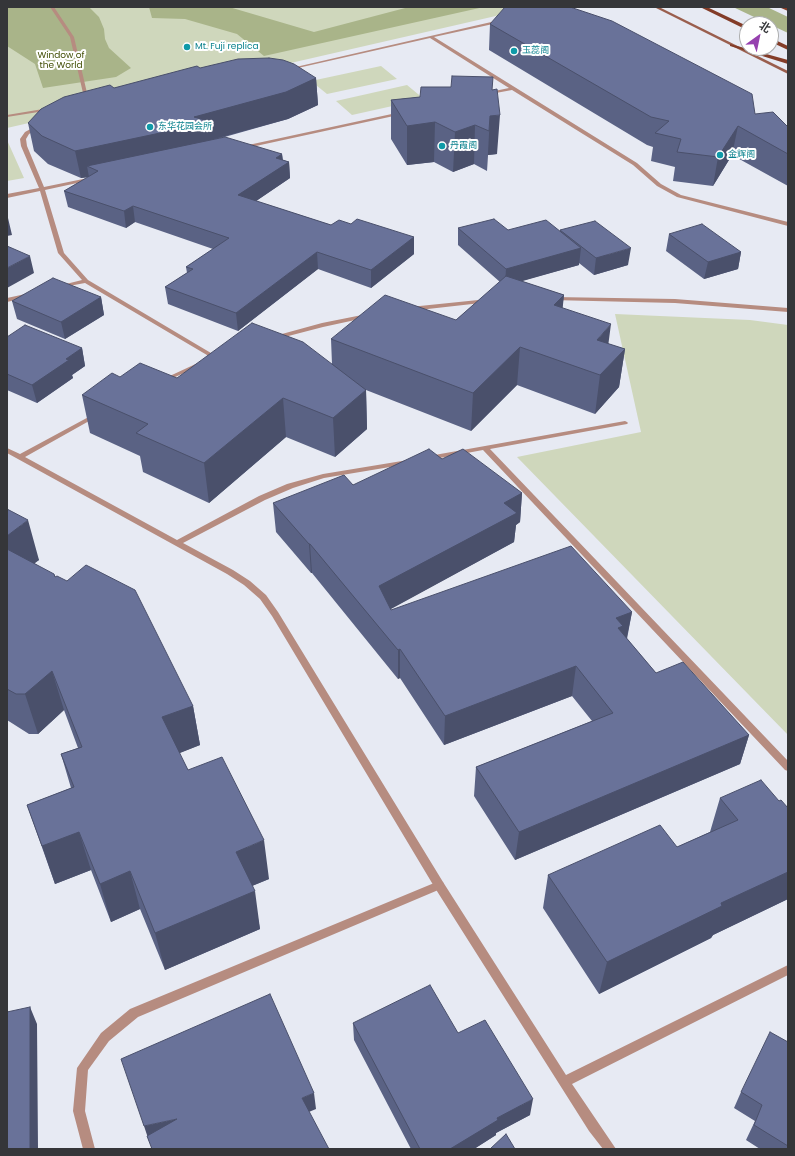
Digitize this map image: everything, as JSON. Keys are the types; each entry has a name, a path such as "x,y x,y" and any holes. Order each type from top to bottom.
{"main road":[{"path":"656,7 788,73"},
{"path":"703,7 739,24"},
{"path":"783,7 788,9"},
{"path":"732,45 788,62"}],"street":[{"path":"52,7 72,37 85,93 81,100 76,102"},
{"path":"283,70 507,19"},
{"path":"431,37 635,164 659,185 679,196 788,224"},
{"path":"483,95 513,88"},
{"path":"7,116 58,108"},
{"path":"237,148 406,112"},
{"path":"43,126 27,134 23,140 42,190 61,253 86,281 218,356 158,382"},
{"path":"7,196 91,180"},
{"path":"50,290 86,281"},
{"path":"7,300 36,293"},
{"path":"549,299 675,301 788,310"},
{"path":"405,310 464,302 493,300"},
{"path":"268,339 322,325 374,315"},
{"path":"20,457 103,411"},
{"path":"178,542 262,498 290,486 323,476 625,423"},
{"path":"485,448 788,767"},
{"path":"7,450 178,542 247,583 263,597 439,886 593,1127 610,1149"},
{"path":"89,1149 80,1111 83,1068 105,1037 134,1013 439,886"},
{"path":"564,1082 788,970"}],"green space":[{"name":"Window of the World","path":"7,7 535,7 7,128"},
{"path":"7,7 89,7 99,17 109,48 131,68 116,77 43,88 35,64 7,46"},
{"path":"149,7 229,7 314,32 409,7 484,7 264,56 237,34 185,19 152,18"},
{"path":"733,7 767,7 788,17 788,33 779,29 779,16 752,16"},
{"path":"381,66 397,79 327,94 311,81"},
{"path":"407,85 424,99 352,115 336,101"},
{"path":"7,140 24,178 7,181"},
{"path":"615,314 750,320 788,325 788,735 517,457 641,432"}],"building":[{"path":"505,7 570,7 612,21 752,94 755,114 773,112 788,127 788,154 738,126 718,157 677,152 681,139 655,133 669,121 651,117 490,24"},
{"path":"269,58 283,60 294,64 316,78 286,92 194,117 212,122 75,151 42,136 28,123 41,109 64,97 110,85 114,88 197,66 200,68 238,59"},
{"path":"452,76 493,77 492,90 497,89 500,115 490,116 489,131 475,125 455,132 435,122 407,126 391,100 420,97 421,87 451,87"},
{"path":"225,137 282,154 276,158 289,162 238,195 331,225 339,220 351,224 357,219 414,237 371,270 317,252 236,313 165,287 193,269 186,267 229,238 133,206 124,211 64,191 98,171 87,166"},
{"path":"494,219 508,230 546,220 581,248 506,269 458,228"},
{"path":"595,221 631,248 596,258 560,230"},
{"path":"702,224 741,252 708,262 669,234"},
{"path":"7,246 30,256 7,268"},
{"path":"506,276 564,295 554,305 611,324 597,340 625,349 600,375 520,347 473,393 331,339 385,295 456,320"},
{"path":"53,278 101,297 61,322 12,301"},
{"path":"252,323 303,342 366,390 333,418 283,398 204,463 136,433 148,424 82,395 112,373 120,377 140,363 177,378"},
{"path":"25,325 82,348 66,359 69,360 32,385 7,374 7,337"},
{"path":"429,449 442,459 463,449 522,493 504,503 517,513 379,586 391,610 571,546 632,612 616,618 623,626 618,628 656,673 683,662 749,735 519,832 476,767 613,713 576,666 445,716 400,649 398,650 310,544 273,503 344,475 353,485"},
{"path":"7,509 28,520 7,536"},
{"path":"7,549 54,574 55,577 57,576 67,581 86,565 135,590 193,706 162,717 188,770 222,757 264,840 236,852 255,891 155,933 130,871 100,884 79,832 42,846 27,805 74,787 61,754 82,747 52,671 25,694 16,694 7,689"},
{"path":"761,780 779,801 781,800 788,808 788,872 721,903 722,906 607,962 548,875 660,825 677,847 738,820 720,798"},
{"path":"430,985 458,1033 485,1020 533,1099 497,1118 498,1120 450,1149 420,1149 353,1023"},
{"path":"270,994 314,1093 302,1098 329,1149 152,1149 147,1136 177,1119 144,1126 121,1059"},
{"path":"30,1007 30,1149 7,1149 7,1012"},
{"path":"770,1032 788,1042 788,1146 754,1125 762,1105 741,1092"},
{"path":"506,1134 515,1149 490,1149"}],"place":[{"name":"Mt. Fuji replica","path":"187,47"},
{"name":"玉蕊阁","path":"514,51"},
{"name":"东华花园会所","path":"150,127"},
{"name":"丹霞阁","path":"442,146"},
{"name":"金辉阁","path":"720,155"}]}
